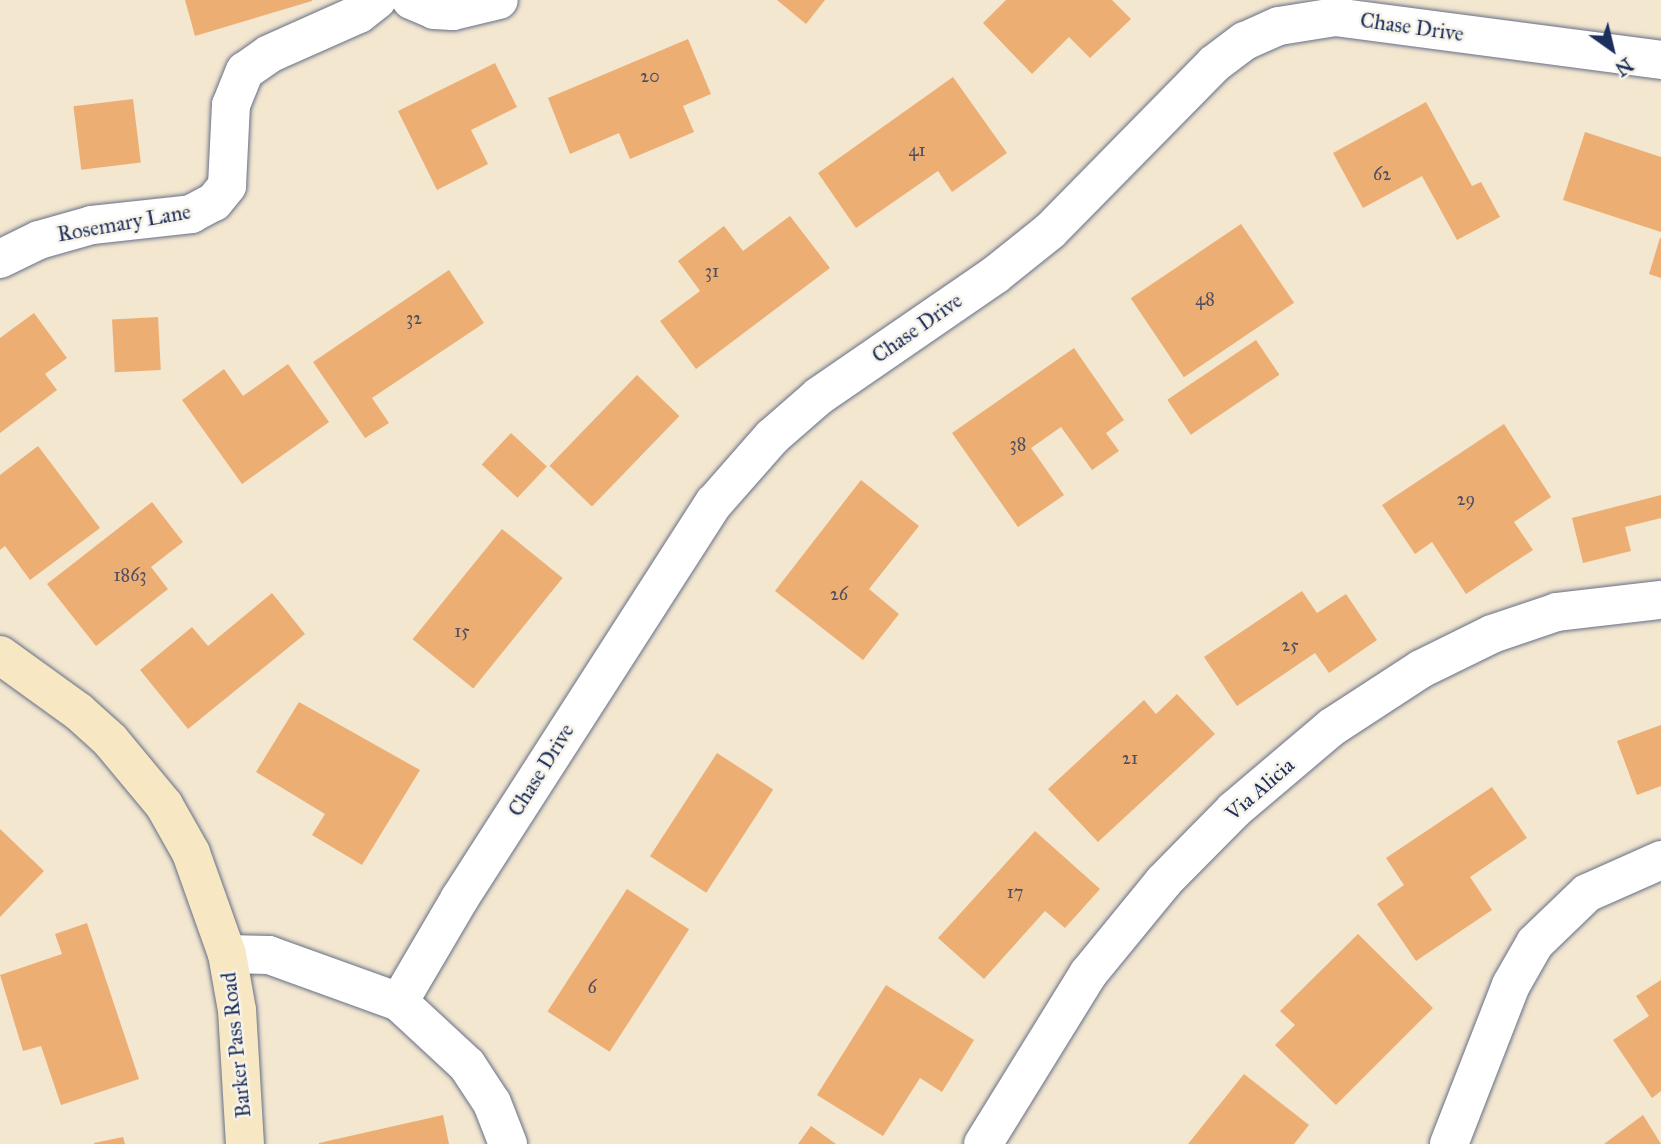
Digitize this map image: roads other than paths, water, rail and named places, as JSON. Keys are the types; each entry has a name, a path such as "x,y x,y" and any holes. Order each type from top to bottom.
{"street":[{"name":"Rosemary Lane","path":"0,259 39,240 92,225 191,214 214,202 227,187 230,105 246,71 291,42 359,14 377,0"},
{"path":"411,0 434,10 453,11 499,0"},
{"name":"Chase Drive","path":"399,1002 468,886 714,503 772,437 819,396 1050,231 1214,64 1245,41 1279,26 1335,17 1661,60"},
{"name":"Via Alicia","path":"983,1144 1088,974 1164,881 1234,810 1332,727 1421,669 1492,634 1569,610 1661,600"},
{"name":"Barker Pass Road","path":"0,655 79,712 147,783 191,853 227,954 237,1010 245,1144"},
{"path":"1449,1144 1511,985 1535,943 1587,893 1661,860"},
{"path":"227,954 269,955 399,1002 467,1065 492,1103 508,1144"}]}
